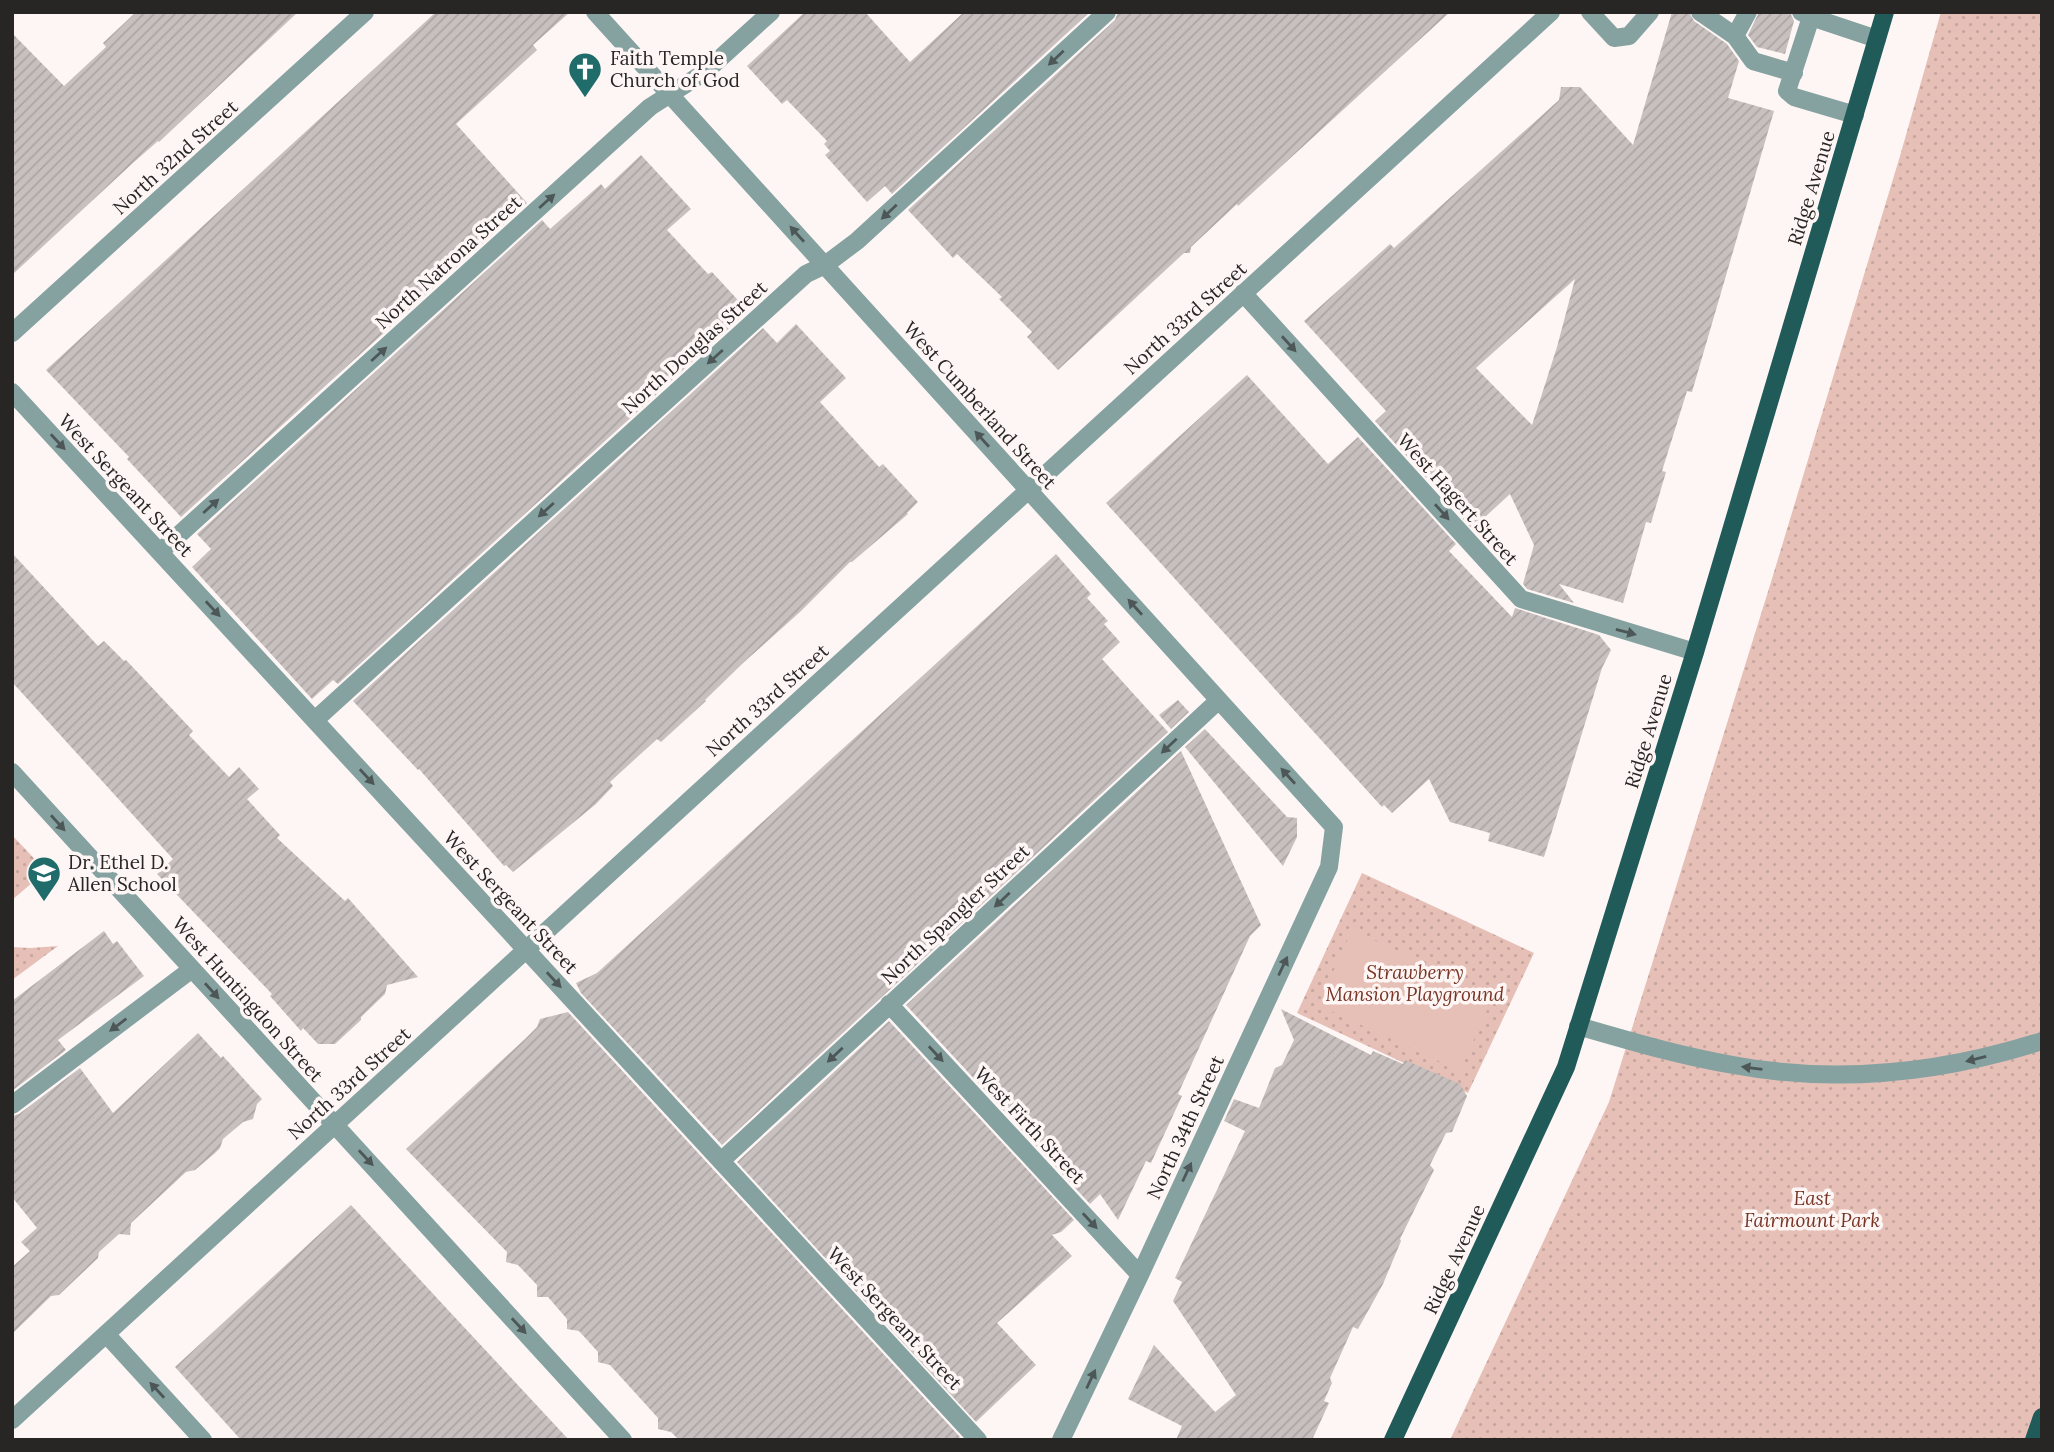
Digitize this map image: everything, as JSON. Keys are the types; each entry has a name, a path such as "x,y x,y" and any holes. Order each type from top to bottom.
{"main road":[{"name":"Ridge Avenue","path":"1393,1440 1558,1085 1695,652 1885,13"},
{"path":"2034,1440 2042,1417"}],"street":[{"name":"North 32nd Street","path":"12,333 365,12"},
{"name":"West Cumberland Street","path":"595,12 1334,827"},
{"name":"North Natrona Street","path":"160,552 650,107 705,72 771,12"},
{"name":"North Douglas Street","path":"315,720 806,274 825,265 857,241 1107,12"},
{"name":"North 33rd Street","path":"12,1420 1550,12"},
{"path":"1590,12 1614,38 1629,36 1650,12"},
{"path":"1700,12 1735,36 1753,61 1794,73"},
{"path":"1735,36 1748,12"},
{"path":"1855,115 1794,97 1787,91 1794,73 1806,15 1877,39"},
{"name":"West Hagert Street","path":"1243,293 1521,599 1695,652"},
{"name":"West Sergeant Street","path":"12,392 978,1440"},
{"name":"North Spangler Street","path":"721,1161 1219,700"},
{"name":"West Huntingdon Street","path":"12,772 623,1440"},
{"name":"North 34th Street","path":"1061,1440 1329,867 1334,827"},
{"path":"12,1105 192,969"},
{"name":"West Firth Street","path":"889,1004 1140,1275"},
{"path":"1578,1026 1663,1050 1735,1066 1820,1074 1917,1070 2008,1052 2042,1041"},
{"path":"106,1334 203,1440"}],"green space":[{"name":"East Fairmount Park","path":"1941,12 2042,12 2042,1440 1450,1440 1609,1102 1771,582"},
{"path":"12,835 46,871 12,900"},
{"name":"Strawberry Mansion Playground","path":"1362,873 1534,953 1468,1093 1297,1013"},
{"path":"1352,930 1494,995 1460,1071 1318,1005"},
{"path":"58,946 12,980 12,947"}],"building":[{"path":"136,12 298,12 12,275 12,33 64,86 106,47 103,43"},
{"path":"436,12 570,12 533,45 537,50 456,124 527,203 181,517 127,459 129,457 46,370"},
{"path":"805,12 865,12 910,62 964,12 1090,12 892,194 885,186 867,202 825,155 830,151 824,144 827,141 787,100 782,104 747,66"},
{"path":"1118,12 1450,12 1238,206 1237,204 1191,247 1190,253 1184,253 1058,370 1027,337 1032,332 999,299 1002,297 957,254 953,258 908,210 1115,20"},
{"path":"1672,12 1689,12 1694,21 1727,44 1739,61 1728,98 1774,111 1692,392 1687,391 1662,471 1666,472 1651,523 1646,522 1623,603 1559,584 1574,603 1527,589 1523,584 1534,545 1510,494 1472,529 1375,421 1386,411 1304,321 1390,244 1394,248 1559,100 1561,87 1580,87 1633,145","holes":["1575,279 1532,425 1476,368"]},
{"path":"1759,12 1790,12 1794,21 1785,54 1757,47 1748,35"},
{"path":"641,155 691,209 667,230 708,274 712,272 748,311 338,684 333,680 312,699 192,567 211,549 197,534 542,220 550,229 601,184 605,189"},
{"path":"796,324 846,378 820,402 879,467 883,464 918,502 908,514 850,562 661,742 657,739 610,782 613,786 596,804 513,872 504,866 419,769 353,701 763,328 777,343"},
{"path":"1247,375 1328,464 1358,437 1456,544 1449,551 1512,617 1515,608 1599,635 1611,650 1602,668 1544,857 1488,841 1490,833 1450,822 1429,779 1392,813 1384,805 1382,807 1106,503"},
{"path":"12,553 98,646 104,641 126,660 193,731 189,735 229,777 239,767 259,789 247,799 280,835 277,838 345,901 348,898 418,977 387,985 385,994 335,1044 318,1044 303,1028 301,1031 270,996 272,994 157,874 173,859 12,682"},
{"path":"1056,554 1091,594 1087,598 1108,621 1104,624 1120,642 1102,659 1168,732 722,1145 581,993 576,983 597,973"},
{"path":"1178,700 1189,712 1171,729 1159,715"},
{"path":"1205,729 1287,817 1297,818 1297,837 1283,866 1185,747"},
{"path":"1181,751 1261,925 1250,936 1178,1094 1182,1096 1151,1163 1146,1161 1118,1220 1100,1194 1090,1204 906,1005"},
{"path":"104,931 113,944 117,941 144,976 58,1040 66,1050 12,1091 12,1001"},
{"path":"1281,1009 1371,1055 1373,1051 1403,1064 1405,1060 1460,1084 1467,1096 1452,1132 1446,1133 1430,1165 1434,1170 1400,1239 1383,1284 1358,1329 1353,1327 1330,1378 1332,1383 1324,1401 1329,1403 1312,1440 1176,1440 1182,1426 1128,1399 1154,1345 1215,1412 1236,1395 1173,1301 1182,1282 1175,1278 1245,1131 1224,1121 1234,1099 1259,1108 1275,1068 1282,1065 1294,1040"},
{"path":"568,1012 960,1437 957,1440 679,1440 671,1432 658,1429 658,1418 610,1365 598,1362 598,1352 579,1331 567,1329 567,1319 548,1297 537,1297 537,1285 518,1265 506,1262 507,1252 406,1149 525,1039 537,1027 540,1019"},
{"path":"889,1021 1074,1220 1061,1232 1052,1235 1072,1256 997,1323 1036,1365 976,1422 737,1162"},
{"path":"198,1033 262,1099 257,1104 253,1119 243,1122 223,1139 220,1148 195,1170 186,1172 131,1223 130,1235 119,1234 59,1295 51,1296 12,1334 12,1267 30,1251 21,1242 37,1228 12,1197 12,1116 19,1114 80,1068 113,1113"},
{"path":"351,1205 569,1440 241,1440 175,1367"}],"place":[{"name":"Faith Temple Church of God","path":"585,99"},
{"name":"Dr. Ethel D. Allen School","path":"44,903"}]}
